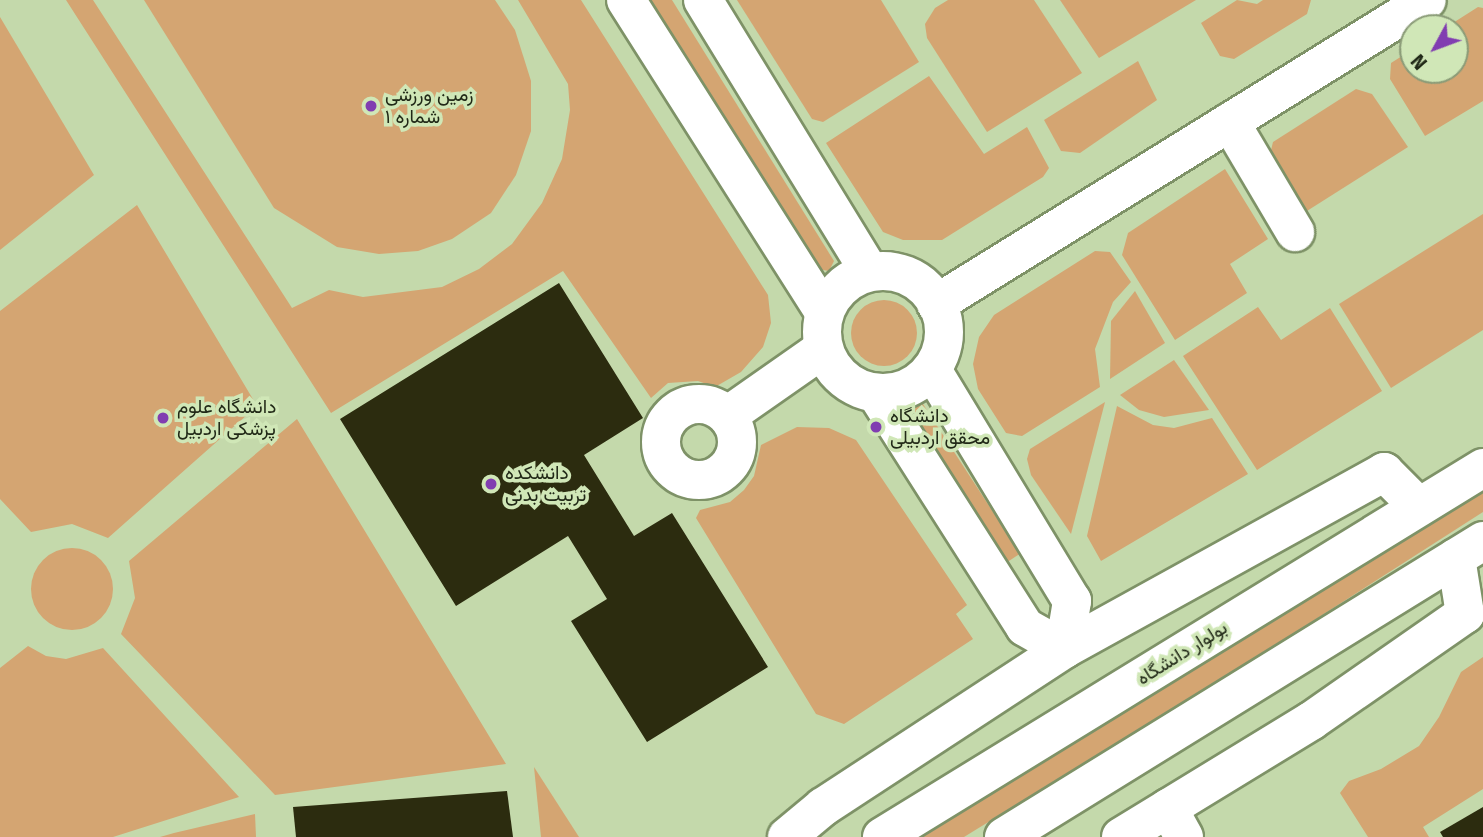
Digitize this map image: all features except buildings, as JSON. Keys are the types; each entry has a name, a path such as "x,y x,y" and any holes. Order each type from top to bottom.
{"street":[{"path":"625,0 828,344 858,389 876,393 916,384 932,370 944,330 936,304 911,278 870,272 850,280 834,294 828,344 731,424"},
{"path":"703,0 870,272"},
{"path":"936,304 1427,0"},
{"path":"1230,121 1295,232"},
{"path":"932,370 1072,601 1064,649"},
{"path":"876,393 1025,626 1064,649"},
{"name":"بولوار دانشگاه","path":"882,837 1483,468"},
{"path":"787,837 823,807 1064,649 1384,472 1419,508"},
{"path":"1121,837 1176,823 1311,721 1465,614 1469,549"},
{"path":"1004,837 1469,549"}],"shaded area":[{"path":"66,0 93,0 292,308 329,290 363,297 442,287 479,269 512,244 542,203 562,159 570,110 568,84 518,0 581,0 768,295 771,323 763,347 741,372 715,387 698,381 668,383 651,398 563,271 331,413"},
{"name":"زمین ورزشی شماره ۱","path":"144,0 495,0 515,30 531,81 531,131 516,175 491,213 452,239 418,251 379,254 337,247 274,208"},
{"path":"649,0 672,0 834,261 829,271 812,268"},
{"path":"737,0 881,0 919,62 823,122 812,119"},
{"path":"948,0 1034,0 1082,73 987,132 927,38 925,24 935,8"},
{"path":"1060,0 1196,0 1099,58"},
{"path":"1237,0 1257,4 1263,0 1311,0 1307,14 1234,59 1220,56 1201,23"},
{"path":"1478,7 1483,8 1483,101 1425,136 1390,79 1391,63 1399,58 1399,84 1469,84 1467,14"},
{"path":"0,17 94,175 0,250"},
{"path":"1138,61 1157,100 1080,153 1061,151 1044,120"},
{"path":"929,76 984,154 1027,127 1049,168 1043,177 942,240 903,240 883,232 826,143"},
{"path":"1356,89 1372,94 1408,147 1299,216 1268,163 1273,142"},
{"path":"1225,169 1268,239 1230,264 1247,293 1175,340 1122,255 1128,233"},
{"path":"137,205 257,406 108,538 72,524 31,532 0,499 0,311"},
{"path":"1483,214 1483,330 1391,388 1339,304"},
{"path":"1095,251 1110,252 1131,282 1113,302 1095,349 1100,387 1022,436 1006,433 978,389 973,364 979,337 994,315"},
{"path":"1135,291 1165,343 1110,379 1111,321"},
{"path":"890,300 908,309 915,320 915,346 908,357 897,364 878,366 860,357 853,346 851,327 860,309 871,302"},
{"path":"1258,307 1281,340 1330,308 1382,391 1257,470 1183,356"},
{"path":"1174,360 1209,410 1164,417 1139,410 1120,395"},
{"path":"921,401 1020,554 1006,563 907,410"},
{"path":"1105,402 1071,534 1031,475 1027,459 1030,449"},
{"path":"1117,406 1153,425 1174,428 1212,418 1248,474 1101,561 1087,536"},
{"path":"297,419 506,764 275,795 121,634 135,598 129,561"},
{"path":"797,427 829,428 856,440 967,605 956,614 973,639 844,724 816,714 696,518 700,510 730,502 744,490 754,476 761,445"},
{"path":"1483,488 1483,512 1266,651 964,837 920,837"},
{"path":"72,548 88,552 101,560 109,573 113,589 109,605 101,618 88,626 72,630 56,626 43,618 35,605 31,589 35,573 43,560 56,552"},
{"path":"28,646 46,656 66,659 103,648 239,797 113,837 0,837 0,668"},
{"path":"1483,657 1483,789 1423,827 1429,837 1368,837 1340,793 1349,781 1381,769 1419,746 1439,717 1461,672"},
{"path":"534,767 579,837 541,837"},
{"path":"255,814 256,837 160,837 174,833"}],"place":[{"name":"زمین ورزشی شماره ۱","path":"371,106"},
{"name":"دانشگاه علوم پزشکی اردبیل","path":"163,418"},
{"name":"دانشگاه محقق اردبیلی","path":"876,427"},
{"name":"دانشکده تربیت بدنی","path":"491,484"}]}
